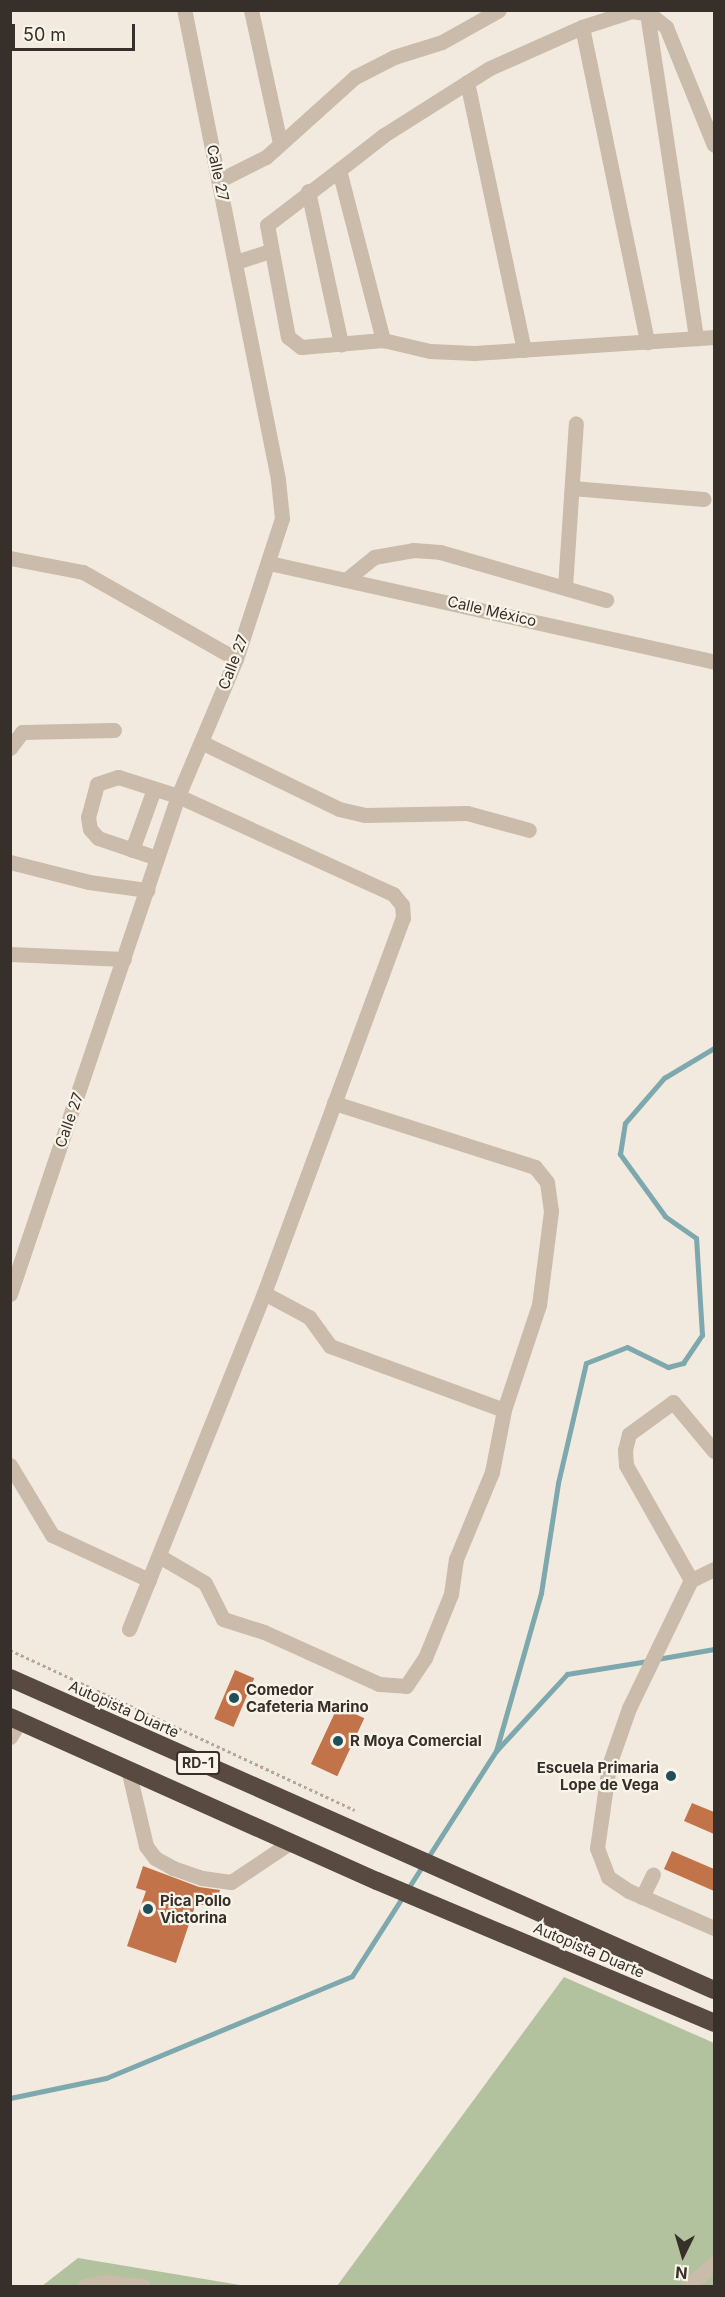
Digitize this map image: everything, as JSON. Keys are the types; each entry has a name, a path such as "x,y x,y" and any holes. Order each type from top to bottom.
{"highway":[{"name":"Autopista Duarte","path":"14,1677 386,1847 713,1986"},
{"name":"RD-1","path":"15,1719 291,1842"},
{"name":"Autopista Duarte","path":"291,1842 377,1881 714,2023"}],"street":[{"name":"Calle 27","path":"10,1294 178,796 236,659 282,518 278,479 220,180 184,10"},
{"path":"251,10 280,143"},
{"path":"220,180 266,157 355,76 394,57 442,42 499,10"},
{"path":"714,145 666,27 647,13 632,11 582,27 490,68 384,135 308,191 267,225 269,251 292,345 383,340 430,351 524,350 714,337"},
{"path":"647,13 696,339"},
{"path":"582,27 648,342"},
{"path":"467,82 524,350"},
{"path":"339,170 383,340"},
{"path":"308,191 341,344"},
{"path":"236,262 269,251"},
{"path":"565,588 576,423"},
{"path":"572,488 704,499"},
{"path":"347,579 374,557 412,550 440,552 606,600"},
{"path":"10,558 83,572 236,659"},
{"name":"Calle México","path":"269,563 714,662"},
{"path":"10,748 22,732 114,730"},
{"path":"201,742 339,809 365,815 467,813 530,830"},
{"path":"129,1629 264,1293 403,918 402,905 393,894 178,796 118,777 98,784 88,817 90,829 98,838 157,858"},
{"path":"132,850 154,789"},
{"path":"10,862 89,882 147,890"},
{"path":"10,954 124,959"},
{"path":"159,1556 205,1583 223,1618 264,1632 379,1684 406,1686 425,1658 451,1594 456,1559 492,1472 504,1410 539,1305 551,1211 547,1182 535,1167 334,1103"},
{"path":"264,1293 309,1317 330,1346 504,1410"},
{"path":"690,1580 626,1465 629,1434 673,1402 714,1450"},
{"path":"10,1465 52,1535 149,1580"},
{"path":"714,1569 690,1580 629,1708 609,1765 597,1848 608,1877 642,1897 714,1928"},
{"path":"10,1737 15,1719"},
{"path":"128,1769 146,1846 155,1858 173,1868 201,1878 231,1882 291,1842"},
{"path":"642,1897 653,1874"},
{"path":"688,2286 714,2263"},
{"path":"85,2286 108,2284 143,2286"}],"path":[{"path":"10,1650 357,1811"}],"green space":[{"path":"564,1977 714,2043 714,2286 337,2286"},
{"path":"78,2258 246,2286 42,2286"}],"building":[{"name":"Comedor Cafeteria Marino","path":"235,1670 254,1678 234,1727 214,1719"},
{"name":"R Moya Comercial","path":"338,1706 364,1718 337,1776 311,1764"},
{"path":"692,1803 714,1812 714,1834 684,1821"},
{"path":"672,1851 714,1869 714,1891 664,1869"},
{"path":"143,1866 199,1887 220,1890 215,1908 196,1903 176,1963 127,1946 146,1891 136,1888"}],"waterway":[{"path":"496,1751 541,1593 558,1483 586,1363 627,1347 668,1367 683,1363 702,1335 696,1238 665,1216 620,1154 625,1123 664,1078 714,1048"},
{"path":"657,1659 714,1649"},
{"path":"10,2098 106,2078 352,1976 496,1751 567,1674 648,1661"}],"place":[{"name":"Comedor Cafeteria Marino","path":"234,1698"},
{"name":"R Moya Comercial","path":"338,1741"},
{"name":"Escuela Primaria Lope de Vega","path":"671,1776"},
{"name":"Pica Pollo Victorina","path":"148,1909"}]}
